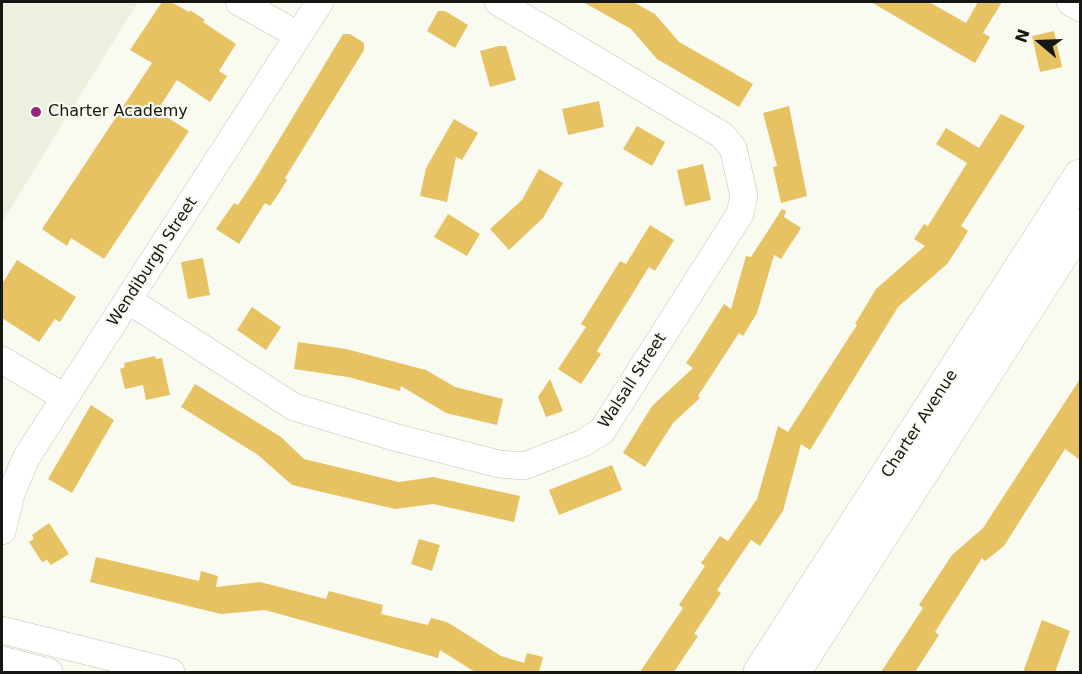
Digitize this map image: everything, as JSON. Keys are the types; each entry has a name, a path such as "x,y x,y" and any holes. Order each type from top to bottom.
{"street":[{"path":"239,2 298,35"},
{"name":"Wendiburgh Street","path":"2,531 11,494 26,458 320,2"},
{"name":"Walsall Street","path":"128,300 294,407 394,437 499,464 524,466 584,442 602,431 740,214 744,196 733,148 722,135 498,2"},
{"path":"1070,2 1080,8"},
{"name":"Charter Avenue","path":"760,672 1080,176"},
{"name":"Charter Avenue","path":"794,672 1080,226"},
{"path":"2,360 64,397"},
{"path":"2,630 171,672"},
{"path":"2,660 49,672"}],"shaded area":[{"name":"Charter Academy","path":"2,2 138,2 2,222"}],"building":[{"path":"162,2 171,2 189,12 190,10 205,20 203,22 236,44 219,71 227,76 210,102 177,80 157,111 189,131 104,259 71,238 67,246 42,229 152,63 130,50"},
{"path":"583,2 633,2 655,14 679,42 753,84 739,107 657,59 631,29"},
{"path":"871,2 929,2 966,23 978,2 1002,2 983,33 990,37 975,63"},
{"path":"438,11 445,11 468,25 455,48 427,31"},
{"path":"1054,31 1062,67 1040,72 1032,36"},
{"path":"343,34 350,34 364,43 364,50 285,178 287,180 279,193 270,206 265,203 239,244 216,229 234,203 238,205 256,178"},
{"path":"506,46 516,80 490,87 480,51"},
{"path":"599,101 604,127 568,135 562,109"},
{"path":"789,106 807,196 781,203 773,167 777,166 763,113"},
{"path":"1001,114 1025,126 961,226 968,231 959,246 947,264 898,307 810,450 801,444 783,511 760,546 751,540 717,590 721,593 694,634 698,636 674,672 640,672 683,608 679,605 705,566 701,563 720,536 728,541 757,499 778,426 788,432 857,325 855,324 876,289 925,246 914,239 924,224 928,226 967,163 936,144 946,128 979,148"},
{"path":"454,119 478,133 462,160 456,157 447,202 420,196 426,168"},
{"path":"637,126 665,142 652,166 623,149"},
{"path":"703,164 711,200 685,206 677,170"},
{"path":"539,169 563,183 543,218 509,250 490,229 522,200"},
{"path":"782,209 786,211 784,217 801,228 781,259 774,255 757,313 743,336 739,333 698,396 700,398 673,423 645,467 623,453 652,406 693,368 686,363 724,304 731,309 746,256 751,257"},
{"path":"448,214 480,234 467,256 434,237"},
{"path":"650,225 674,240 655,271 649,267 597,351 601,354 581,384 558,369 586,327 581,324 620,261 626,264"},
{"path":"203,258 210,295 188,299 181,262"},
{"path":"17,260 76,297 60,322 55,319 39,342 2,318 2,284"},
{"path":"252,307 281,327 266,350 237,330"},
{"path":"298,342 346,349 426,370 455,387 503,399 497,425 446,413 401,386 400,391 348,377 294,369"},
{"path":"155,356 156,359 162,358 170,395 146,400 143,385 125,389 120,369 125,367 124,363"},
{"path":"550,379 563,411 546,417 538,397"},
{"path":"1080,379 1080,460 1065,449 1004,546 985,561 982,558 935,632 939,635 915,672 881,672 923,608 919,605 952,555 983,528"},
{"path":"195,384 281,437 304,459 399,482 433,477 520,496 514,522 433,504 395,509 292,485 258,455 181,407"},
{"path":"91,405 114,420 72,493 48,479"},
{"path":"612,465 622,490 559,515 549,490"},
{"path":"49,523 69,554 51,565 47,560 42,562 29,542 34,539 32,535"},
{"path":"419,539 440,545 432,571 411,564"},
{"path":"96,557 199,581 201,571 218,576 216,587 260,582 326,599 329,591 383,605 381,614 428,625 431,618 447,622 501,656 524,663 527,653 543,657 539,672 475,672 440,650 438,658 265,610 221,614 90,582"},
{"path":"1042,620 1070,631 1055,672 1023,672"}],"place":[{"name":"Charter Academy","path":"36,112"}]}
